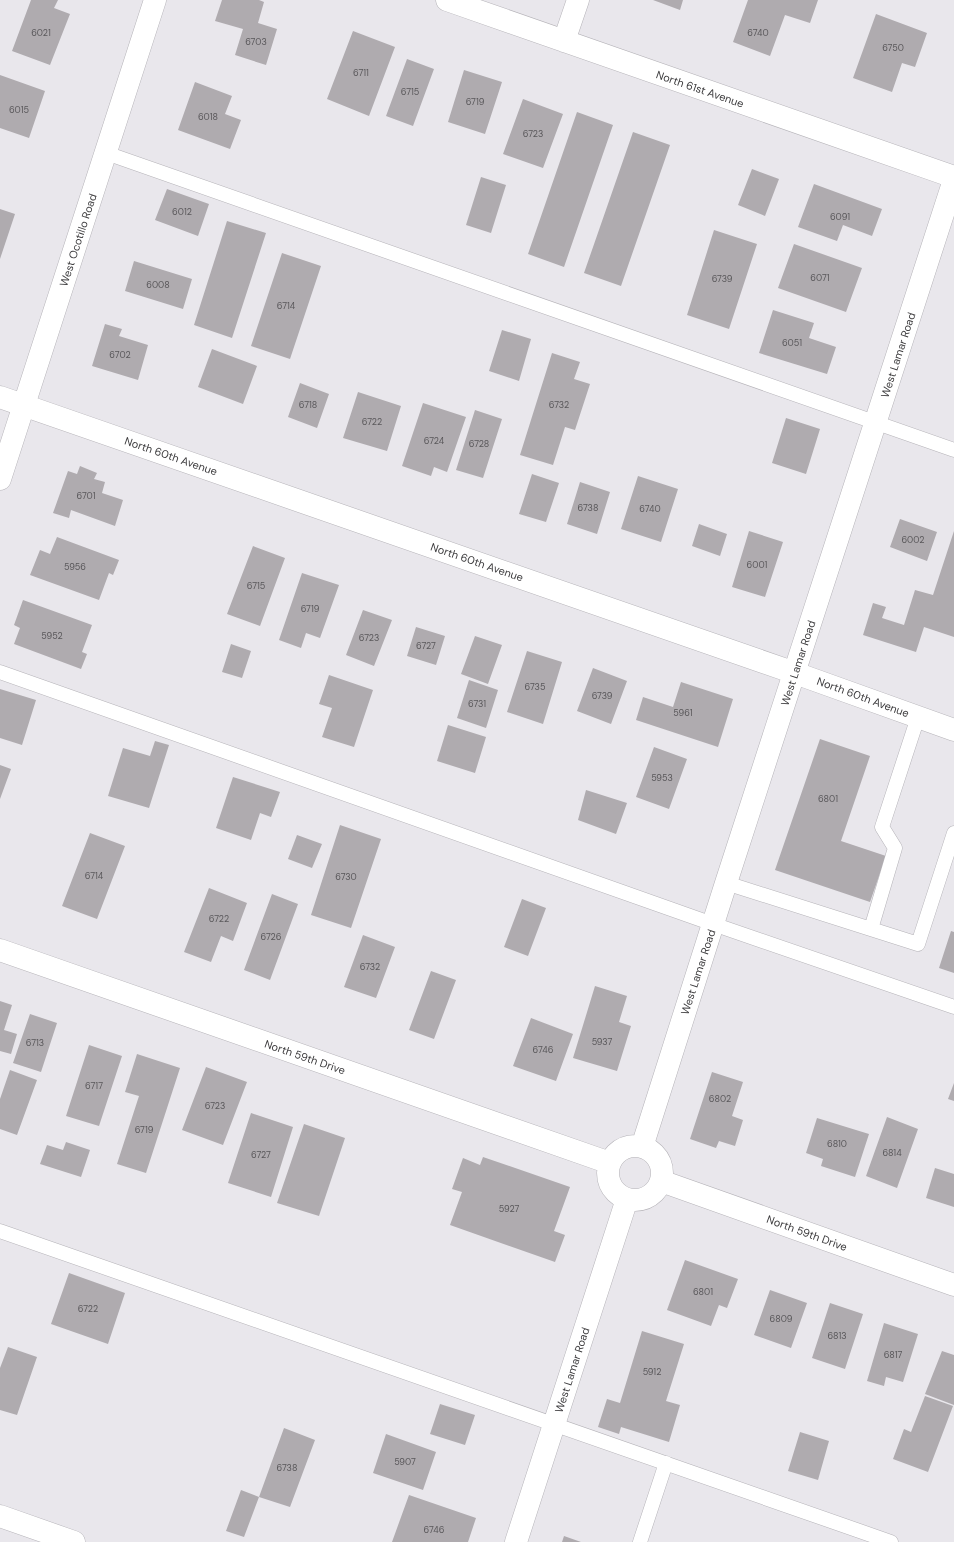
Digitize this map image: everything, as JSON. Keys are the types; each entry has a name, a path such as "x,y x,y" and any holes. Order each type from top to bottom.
{"street":[{"name":"West Ocotillo Road","path":"0,479 155,0"},
{"name":"North 61st Avenue","path":"447,0 954,177"},
{"path":"564,41 578,0"},
{"name":"West Lamar Road","path":"642,1147 726,882 954,180"},
{"name":"North 60th Avenue","path":"0,397 795,673 954,730"},
{"name":"North 59th Drive","path":"0,950 610,1163"},
{"path":"627,1147 642,1147 649,1150 659,1160 662,1167 661,1182 651,1195 644,1199 627,1199 613,1189 608,1172 610,1163 614,1156 627,1147"},
{"name":"North 59th Drive","path":"661,1182 954,1285"},
{"name":"West Lamar Road","path":"516,1542 627,1199"},
{"path":"0,1516 74,1542"}],"lane":[{"path":"106,153 954,450"},
{"path":"0,672 713,924 954,1007"},
{"path":"871,929 895,848 882,826 918,717"},
{"path":"726,882 918,944 954,833"},
{"path":"0,1231 891,1542"},
{"path":"640,1542 666,1463"}],"building":[{"path":"31,0 58,0 54,8 70,14 50,65 12,51"},
{"path":"222,0 259,0 264,2 258,23 277,29 266,65 235,55 243,29 215,21"},
{"path":"653,0 683,0 680,10"},
{"path":"748,0 818,0 810,23 785,15 770,56 733,42"},
{"path":"876,14 927,33 915,67 902,63 892,92 853,78"},
{"path":"353,31 395,47 369,116 327,99"},
{"path":"407,59 434,69 413,126 386,116"},
{"path":"464,70 502,82 485,134 448,122"},
{"path":"0,75 45,91 29,138 0,128"},
{"path":"195,82 232,96 225,114 241,120 230,149 178,130"},
{"path":"523,99 563,114 543,168 503,154"},
{"path":"577,112 613,125 564,267 528,254"},
{"path":"633,132 670,145 621,286 584,273"},
{"path":"752,169 779,179 765,216 738,205"},
{"path":"481,177 506,185 491,233 466,225"},
{"path":"814,184 882,209 872,236 843,225 837,241 798,227"},
{"path":"167,189 209,204 198,236 155,220"},
{"path":"0,209 15,214 0,259"},
{"path":"227,221 266,233 232,338 194,325"},
{"path":"714,230 757,244 729,329 687,315"},
{"path":"794,244 862,268 846,312 778,288"},
{"path":"282,253 321,266 290,359 251,346"},
{"path":"134,261 192,279 183,309 125,291"},
{"path":"773,310 814,323 809,338 836,347 827,374 759,353"},
{"path":"105,324 122,329 119,336 148,345 138,380 92,366"},
{"path":"502,330 531,339 519,381 489,371"},
{"path":"212,349 257,366 243,404 198,387"},
{"path":"552,353 580,362 574,379 590,384 575,430 565,427 553,465 520,455"},
{"path":"300,383 329,394 317,428 288,417"},
{"path":"358,392 401,406 387,451 343,438"},
{"path":"423,403 466,417 447,472 434,467 431,476 402,466"},
{"path":"475,410 502,419 483,478 456,470"},
{"path":"786,418 820,429 806,474 772,463"},
{"path":"80,466 97,473 94,479 105,482 102,493 123,500 115,526 71,510 69,518 53,513 68,471 77,474"},
{"path":"532,474 559,483 546,522 519,514"},
{"path":"638,476 678,489 661,542 621,529"},
{"path":"580,482 610,492 597,534 567,524"},
{"path":"900,519 937,532 927,561 890,547"},
{"path":"699,524 727,534 720,556 692,546"},
{"path":"749,531 783,542 765,597 732,587"},
{"path":"954,531 954,637 924,627 916,652 863,635 873,603 886,607 882,618 904,625 915,590 933,595"},
{"path":"57,537 119,560 113,575 109,573 99,600 30,575 40,550 50,554"},
{"path":"253,546 285,558 260,626 227,614"},
{"path":"302,573 339,585 320,638 306,633 301,648 279,640"},
{"path":"23,600 92,625 82,652 87,654 81,669 14,644 20,628 14,625"},
{"path":"363,610 392,620 374,666 346,655"},
{"path":"416,627 445,636 436,665 407,656"},
{"path":"475,636 502,645 488,684 461,674"},
{"path":"231,644 251,651 242,678 222,672"},
{"path":"527,651 562,662 543,724 507,712"},
{"path":"593,668 627,681 611,724 577,711"},
{"path":"329,675 373,690 354,747 322,737 332,708 319,704"},
{"path":"469,680 498,690 486,728 457,718"},
{"path":"681,682 733,699 718,747 636,720 643,697 673,707"},
{"path":"0,689 36,700 22,745 0,738"},
{"path":"448,725 486,737 475,773 437,761"},
{"path":"820,739 870,756 841,841 886,856 870,902 775,870"},
{"path":"155,741 169,745 149,808 108,796 123,748 150,756"},
{"path":"654,747 687,759 669,809 636,797"},
{"path":"0,765 11,769 0,799"},
{"path":"233,777 280,792 271,817 260,813 251,840 216,828"},
{"path":"586,790 627,803 616,834 578,820"},
{"path":"340,825 381,839 351,928 311,915"},
{"path":"90,833 125,846 97,919 62,906"},
{"path":"297,835 322,844 312,868 288,859"},
{"path":"209,888 247,903 233,941 221,936 211,962 184,952"},
{"path":"272,894 298,904 270,980 244,970"},
{"path":"522,899 546,908 528,956 504,947"},
{"path":"951,931 954,932 954,973 939,968"},
{"path":"363,935 395,947 376,998 344,987"},
{"path":"431,971 456,980 434,1039 409,1030"},
{"path":"595,986 627,996 619,1022 631,1026 617,1071 573,1058"},
{"path":"0,1001 12,1005 4,1030 17,1034 11,1054 0,1051"},
{"path":"30,1014 57,1023 41,1072 13,1063"},
{"path":"531,1018 573,1034 556,1081 513,1066"},
{"path":"89,1045 122,1056 99,1126 66,1116"},
{"path":"137,1054 180,1068 146,1173 117,1164 139,1096 125,1092"},
{"path":"206,1067 247,1082 223,1145 182,1130"},
{"path":"10,1070 37,1080 17,1135 0,1129 0,1099"},
{"path":"712,1072 743,1082 732,1116 743,1120 735,1146 719,1141 716,1148 690,1139"},
{"path":"954,1083 954,1101 948,1099"},
{"path":"251,1113 293,1127 271,1197 228,1183"},
{"path":"887,1117 918,1129 897,1188 866,1176"},
{"path":"817,1118 869,1134 855,1177 821,1166 823,1159 806,1153"},
{"path":"304,1124 345,1138 319,1216 277,1203"},
{"path":"66,1142 90,1150 81,1177 40,1164 47,1145 63,1150"},
{"path":"483,1157 570,1187 554,1231 565,1235 555,1262 450,1225 462,1192 452,1189 463,1158 480,1165"},
{"path":"935,1168 954,1174 954,1207 926,1198"},
{"path":"685,1260 738,1279 727,1308 719,1305 711,1326 667,1310"},
{"path":"69,1273 125,1293 108,1344 51,1324"},
{"path":"770,1290 807,1303 791,1348 754,1335"},
{"path":"830,1303 863,1314 845,1369 812,1358"},
{"path":"884,1323 918,1334 903,1382 886,1377 884,1386 867,1381"},
{"path":"642,1331 684,1344 666,1401 680,1405 669,1442 621,1427 619,1434 598,1427 607,1399 620,1403"},
{"path":"8,1347 37,1357 17,1415 0,1410 0,1368"},
{"path":"942,1351 954,1355 954,1405 925,1394"},
{"path":"925,1396 953,1406 928,1472 893,1459 904,1429 911,1432"},
{"path":"440,1404 475,1415 465,1445 430,1434"},
{"path":"284,1428 315,1440 290,1507 259,1497"},
{"path":"800,1432 829,1441 818,1480 788,1471"},
{"path":"386,1434 436,1452 423,1490 373,1473"},
{"path":"241,1490 259,1497 244,1537 226,1531"},
{"path":"409,1495 476,1518 468,1542 392,1542"},
{"path":"564,1536 581,1542 562,1542"}]}
